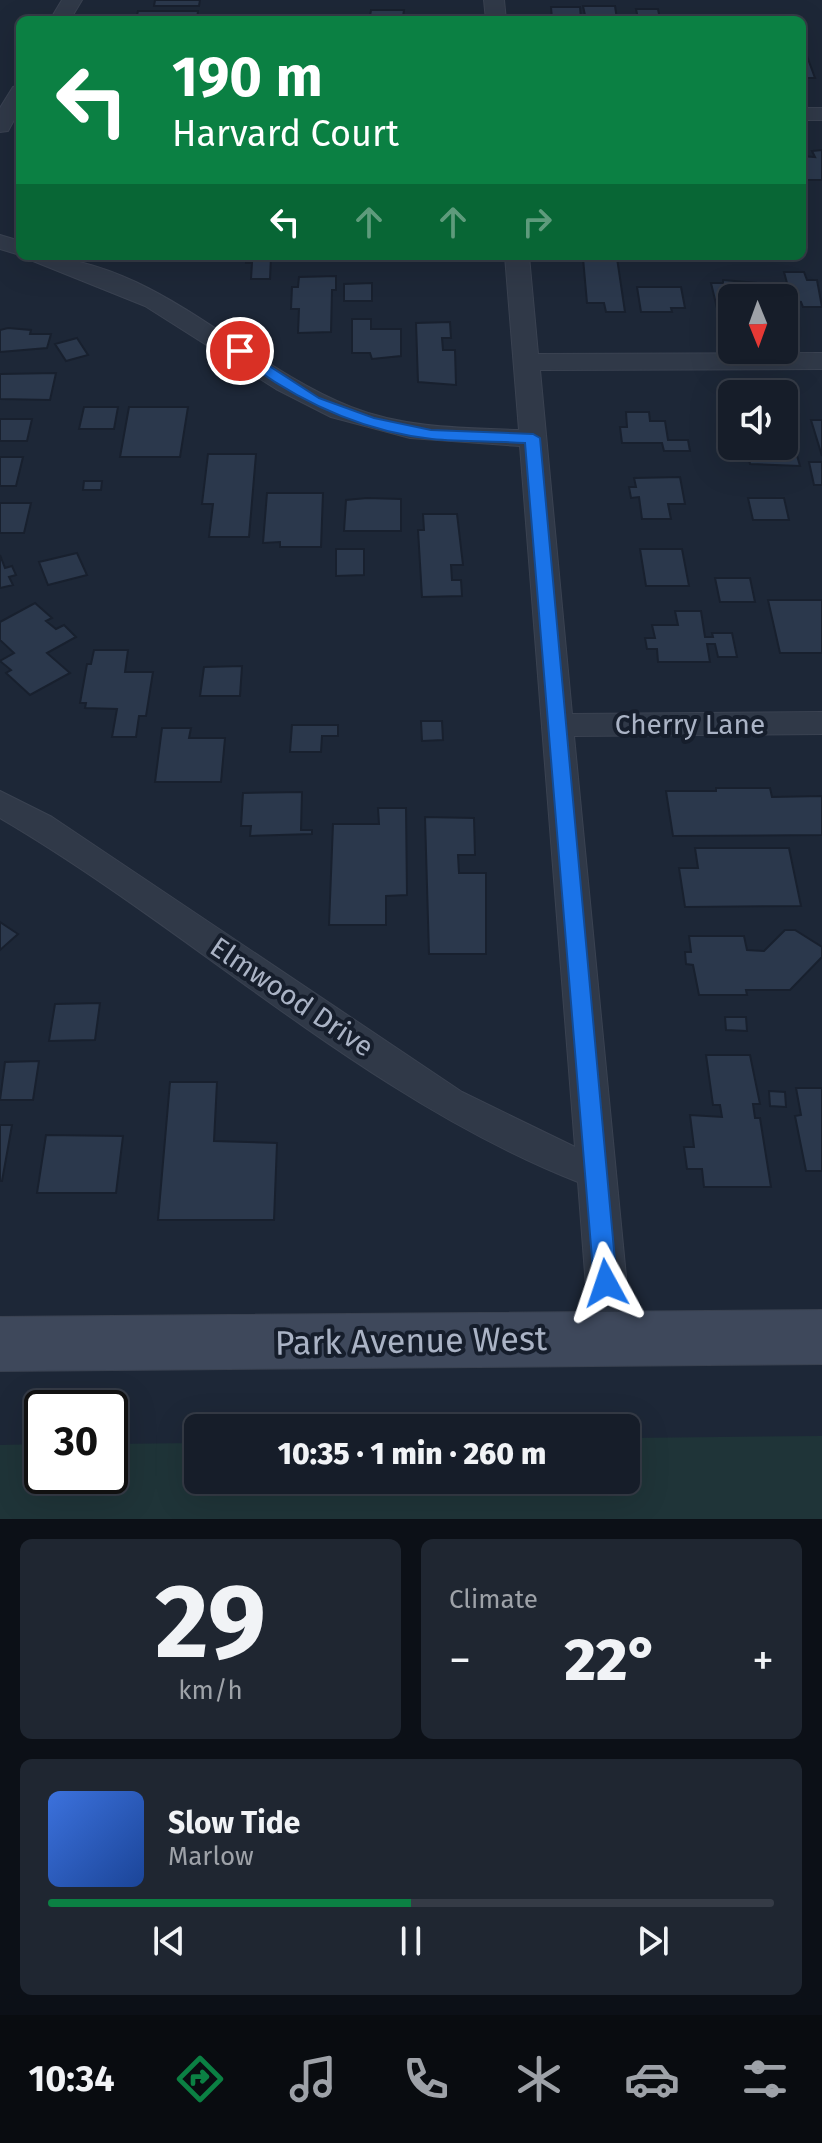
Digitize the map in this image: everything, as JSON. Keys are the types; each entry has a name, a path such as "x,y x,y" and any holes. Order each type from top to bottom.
{"street":[{"path":"0,126 16,98"},
{"path":"51,260 152,300 240,351 314,401 370,422 431,434 533,438"},
{"path":"517,260 611,1339"},
{"path":"526,362 822,361"},
{"name":"Cherry Lane","path":"559,725 822,723"},
{"name":"Elmwood Drive","path":"0,803 53,835 449,1103 537,1149 596,1172"},
{"name":"Park Avenue West","path":"0,1344 822,1337"}],"green space":[{"path":"822,1436 822,1519 0,1519 0,1445 24,1444 24,1494 128,1494 128,1444 184,1443 184,1494 640,1494 640,1438"}],"building":[{"path":"155,0 200,0 199,6 154,6"},
{"path":"583,6 615,6 617,16 585,16"},
{"path":"551,7 580,7 581,16 552,16"},
{"path":"636,9 658,9 659,16 637,16"},
{"path":"371,10 404,10 403,16 370,16"},
{"path":"138,11 198,11 197,16 137,16"},
{"path":"806,53 815,78 806,78"},
{"path":"822,150 822,180 806,180 806,156 815,157 812,151"},
{"path":"246,260 271,260 270,279 251,279 252,263 246,263"},
{"path":"583,260 617,260 625,312 606,312 604,303 587,303"},
{"path":"784,272 804,272 807,280 817,280 822,307 803,307 798,302 798,284 767,283 787,283"},
{"path":"336,276 336,290 332,290 331,332 298,333 299,309 291,309 292,287 298,287 299,277"},
{"path":"723,280 757,284 718,284 717,308 711,283 723,283"},
{"path":"372,283 372,301 344,301 344,284"},
{"path":"637,287 681,287 685,308 671,308 672,312 641,312"},
{"path":"352,319 371,319 371,329 401,329 401,356 372,359 370,353 352,353"},
{"path":"450,322 451,338 442,338 443,350 455,350 456,385 418,382 416,323"},
{"path":"0,330 31,330 30,334 51,334 47,348 0,352"},
{"path":"77,338 88,355 66,361 55,344"},
{"path":"56,373 50,400 0,399 0,374"},
{"path":"84,407 118,407 114,429 79,429"},
{"path":"129,407 188,407 180,457 120,457"},
{"path":"626,412 649,412 650,421 665,421 668,440 688,440 690,451 664,451 662,443 622,443 620,427 627,427"},
{"path":"0,419 32,419 27,441 0,441"},
{"path":"811,420 822,420 822,456"},
{"path":"208,454 256,454 249,537 209,537 213,504 202,504"},
{"path":"0,457 23,457 16,486 0,486"},
{"path":"798,459 800,466 750,464 749,460"},
{"path":"809,462 822,462 822,485 814,485"},
{"path":"680,477 685,504 668,504 671,519 642,519 639,497 631,498 629,487 636,487 634,478"},
{"path":"84,481 102,481 101,490 83,490"},
{"path":"267,493 323,493 321,547 280,547 280,542 263,543"},
{"path":"748,498 784,498 789,520 753,520"},
{"path":"401,499 401,531 344,531 346,500"},
{"path":"0,503 31,503 24,533 0,533"},
{"path":"423,514 457,514 463,565 451,565 452,580 461,580 462,596 422,597 418,530 424,530"},
{"path":"336,549 364,549 364,575 336,576"},
{"path":"640,549 682,549 689,586 646,586"},
{"path":"77,553 87,575 48,585 39,562"},
{"path":"0,555 5,568 12,566 16,575 9,577 13,585 0,588"},
{"path":"715,578 750,578 755,602 720,602"},
{"path":"768,600 822,600 822,653 780,653"},
{"path":"35,603 52,618 46,621 56,629 64,625 76,637 47,653 70,673 30,695 6,673 11,670 0,661 14,653 0,640 0,622"},
{"path":"675,611 701,611 705,637 713,637 712,633 732,633 737,657 718,657 715,644 707,644 710,662 658,662 657,649 647,649 645,638 655,638 652,625 678,625"},
{"path":"94,650 128,650 125,672 153,672 146,716 139,716 136,737 112,737 117,709 85,708 86,703 80,703 87,664 91,664"},
{"path":"242,666 240,696 200,696 204,667"},
{"path":"421,721 442,721 443,740 422,741"},
{"path":"292,725 338,725 338,736 322,736 321,752 290,752"},
{"path":"162,728 191,728 189,738 225,738 221,782 155,782"},
{"path":"716,788 770,788 772,797 822,796 822,835 673,836 666,791 716,791"},
{"path":"302,792 301,830 312,830 312,834 250,836 251,826 241,826 243,793"},
{"path":"378,808 406,808 407,895 386,896 386,925 329,925 333,824 379,824"},
{"path":"425,817 474,818 475,855 458,855 459,873 486,873 486,954 429,954"},
{"path":"695,848 789,848 801,906 685,907 679,868 698,868"},
{"path":"0,922 18,934 0,950"},
{"path":"785,930 795,930 822,947 822,957 790,990 746,990 747,995 699,995 693,965 686,964 685,952 691,952 689,936 744,936 747,950 764,951"},
{"path":"100,1003 95,1040 49,1041 55,1004"},
{"path":"725,1017 746,1017 747,1031 726,1030"},
{"path":"706,1055 750,1055 760,1104 753,1104 755,1118 760,1118 771,1187 704,1187 702,1169 687,1169 684,1147 694,1147 690,1115 722,1117 720,1105 713,1105"},
{"path":"39,1061 33,1100 0,1100 5,1062"},
{"path":"170,1082 217,1082 214,1141 277,1143 274,1220 158,1220"},
{"path":"796,1088 822,1088 822,1171 806,1171 795,1116 801,1115"},
{"path":"769,1091 785,1092 786,1107 770,1106"},
{"path":"0,1125 12,1125 2,1181 0,1181"},
{"path":"46,1135 123,1136 116,1193 37,1193"}],"route":[{"path":"240,351 275,378 314,401 370,422 431,434 533,438 606,1283"}]}
